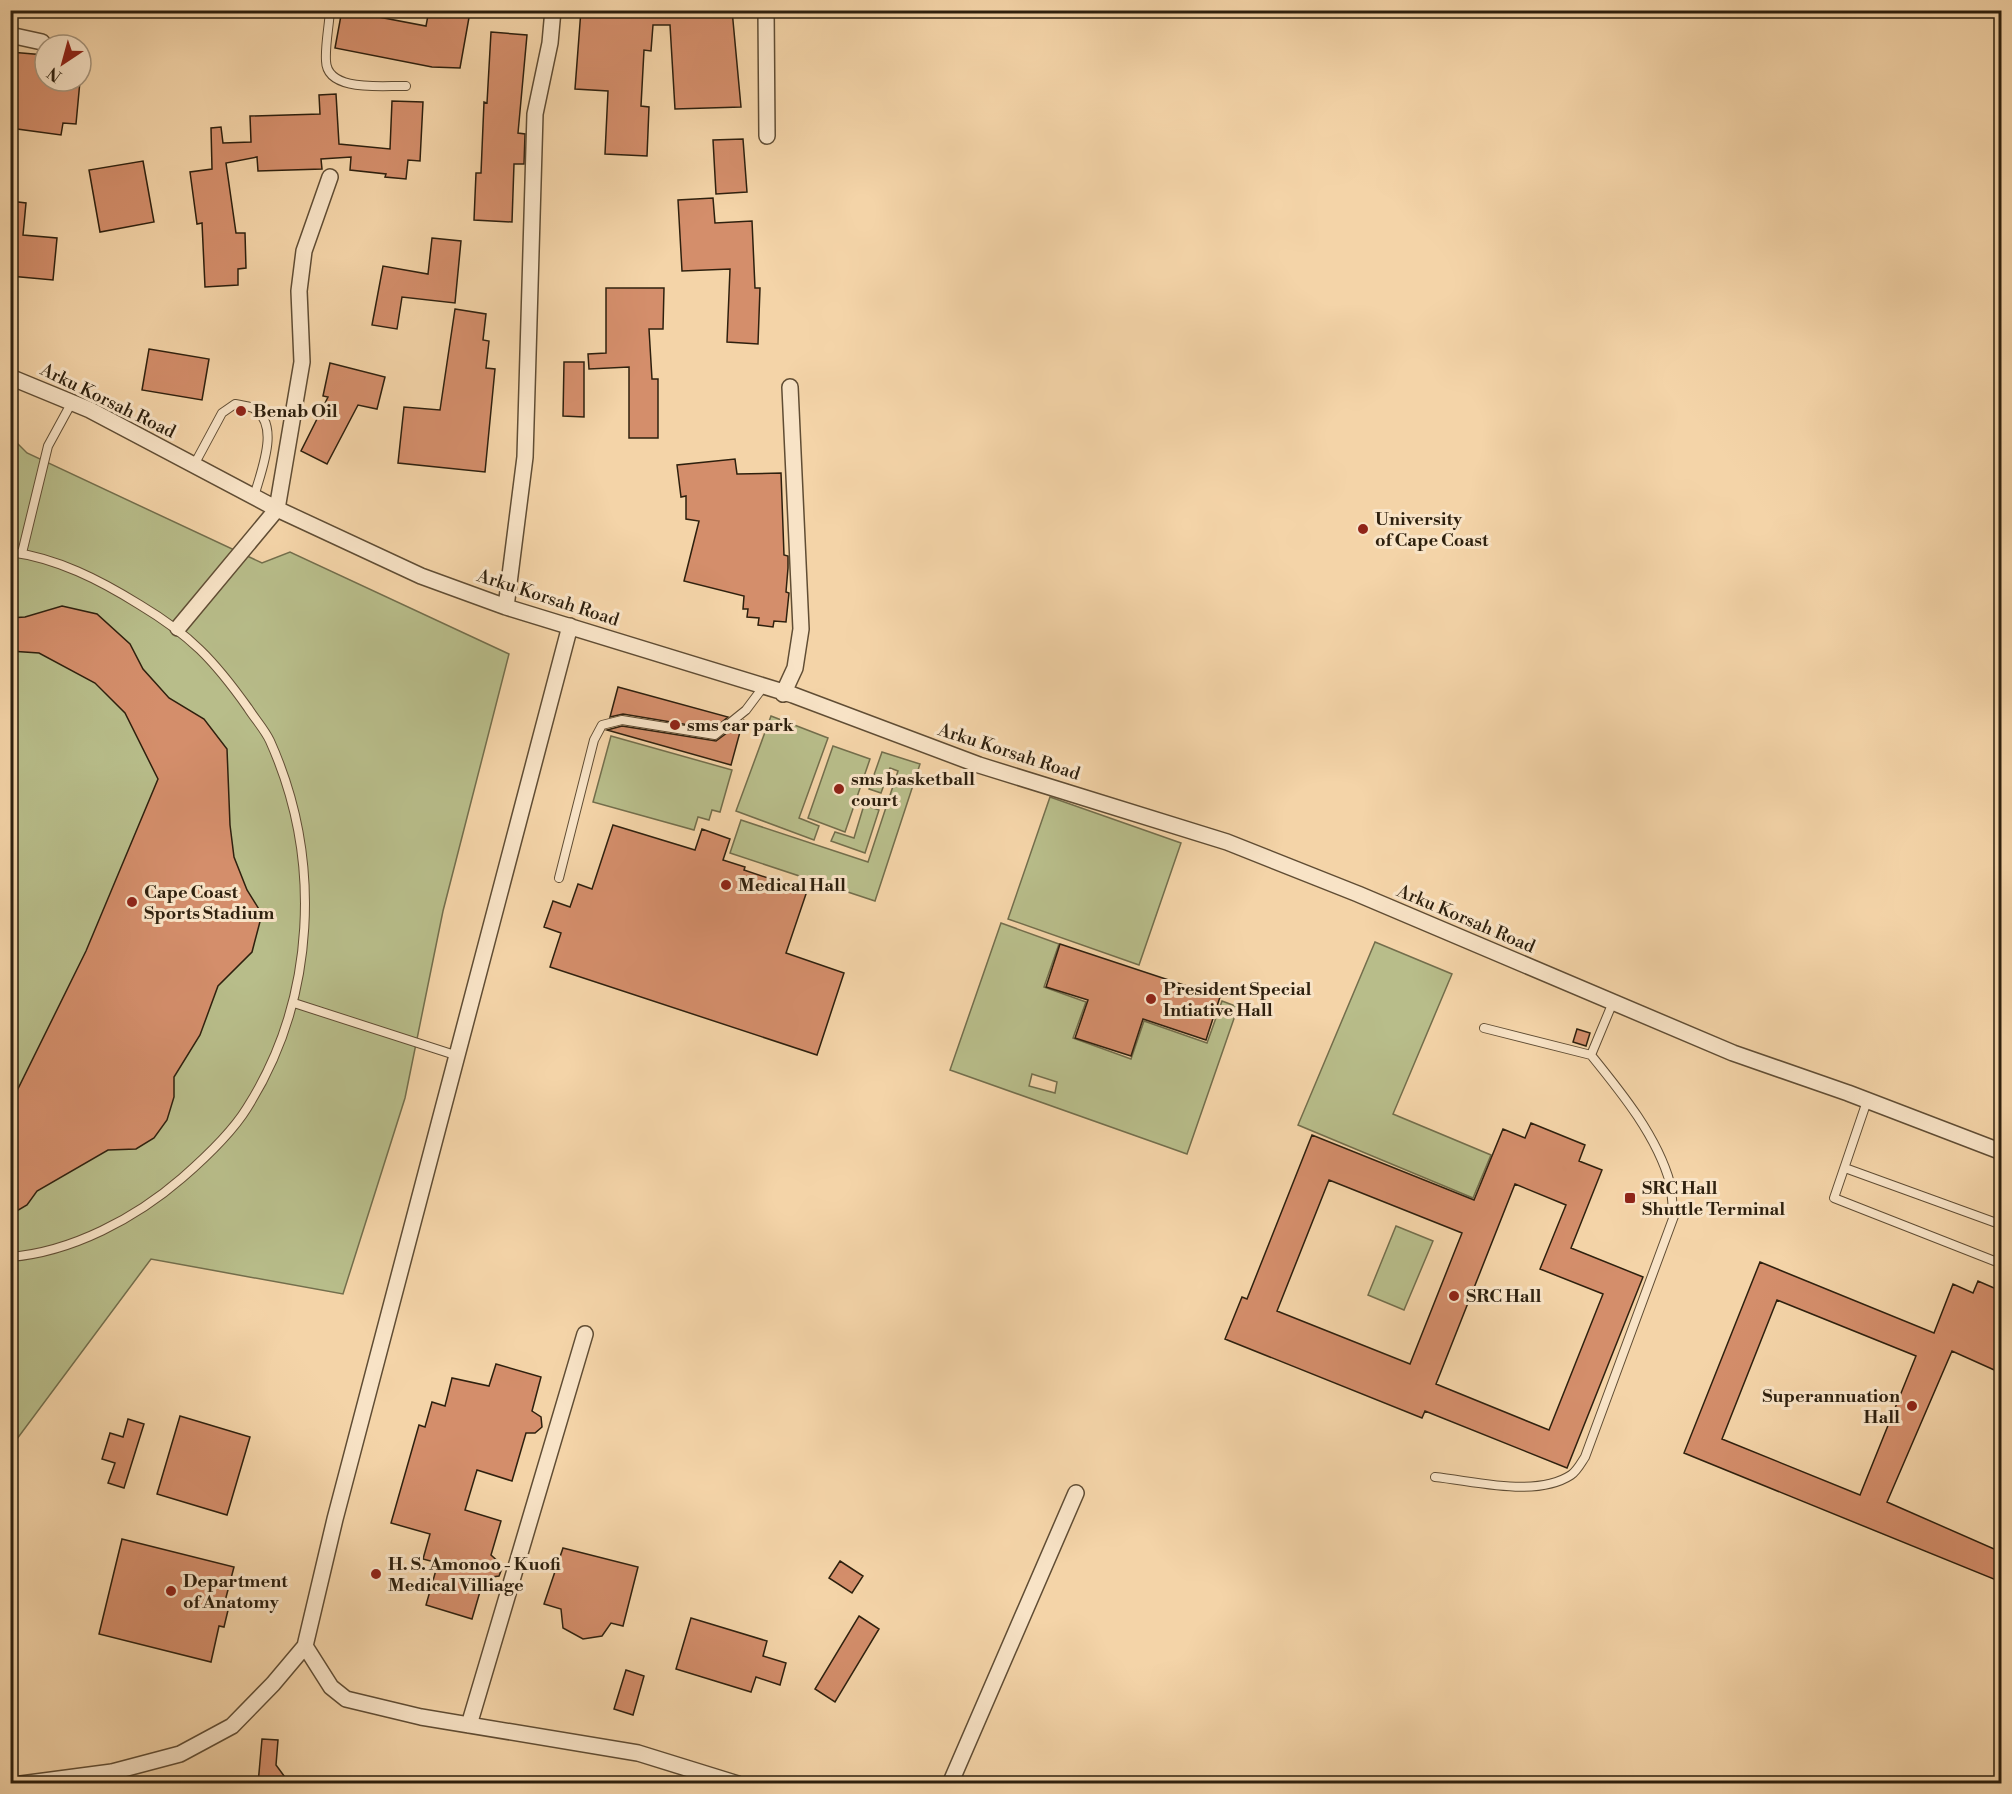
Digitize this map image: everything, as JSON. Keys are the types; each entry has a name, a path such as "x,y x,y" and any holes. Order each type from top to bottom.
{"street":[{"path":"506,607 525,457 535,114 550,43 553,10"},
{"path":"765,10 767,135"},
{"path":"10,35 33,40"},
{"path":"178,628 277,509 302,362 299,291 304,251 330,177"},
{"name":"Arku Korsah Road","path":"10,377 72,402 277,509 421,576 506,607 764,686 979,765 1227,842 1358,894 1733,1053 2001,1152"},
{"path":"783,694 795,668 801,629 790,387"},
{"path":"21,1784 112,1772 180,1754 232,1726 273,1684 305,1646 335,1519 570,626"},
{"path":"469,1725 585,1334"},
{"path":"950,1784 1076,1493"},
{"path":"305,1646 331,1687 346,1699 422,1718 638,1753 738,1784"}],"lane":[{"path":"330,10 326,64 334,78 348,85 406,86"},
{"path":"22,553 48,446 72,402"},
{"path":"194,465 222,414 235,404 254,408 263,417 270,433 254,497"},
{"path":"10,552 22,553 95,577 178,628 221,670 270,739 297,816 306,898 301,962 294,1003 269,1066 246,1109 197,1165 154,1202 84,1239 10,1257"},
{"path":"559,878 594,740 602,725 622,720 715,735 746,710 764,686"},
{"path":"1591,1055 1613,1002"},
{"path":"294,1003 458,1056"},
{"path":"1435,1477 1534,1488 1558,1482 1573,1474 1585,1457 1674,1216 1670,1183 1651,1140 1614,1083 1591,1055 1484,1028"},
{"path":"1867,1101 1834,1198 2001,1264"},
{"path":"1845,1168 2001,1225"}],"green space":[{"name":"Cape Coast Sports Stadium","path":"11,437 27,453 262,563 290,552 509,654 443,911 405,1098 343,1294 151,1259 11,1447"},
{"path":"771,716 828,738 799,818 819,826 814,840 736,811"},
{"path":"611,736 732,770 720,812 712,810 709,820 698,817 694,830 593,802"},
{"name":"sms basketball court","path":"833,746 870,759 845,832 808,818"},
{"path":"882,752 920,764 875,901 730,853 741,820 868,862 898,771 890,768 881,793 869,789"},
{"path":"1050,797 1181,843 1139,965 1008,919"},
{"path":"864,805 879,810 865,853 831,841 835,832 854,838"},
{"path":"1001,923 1059,944 1044,987 1086,1002 1073,1038 1131,1059 1144,1021 1207,1043 1222,1001 1238,1007 1187,1154 950,1070","holes":["1032,1074 1057,1082 1055,1093 1029,1086"]},
{"path":"1375,942 1452,974 1393,1114 1491,1155 1473,1198 1298,1125"},
{"path":"1396,1226 1433,1241 1404,1310 1368,1295"}],"building":[{"path":"342,10 426,26 429,10 470,12 460,68 432,67 335,48"},
{"path":"581,10 732,10 741,107 675,109 670,25 653,25 651,51 644,50 641,106 649,107 647,156 605,154 608,91 575,89"},
{"path":"491,32 527,35 518,133 525,134 524,164 514,164 512,222 474,220 476,173 481,173 484,102 487,103"},
{"path":"10,52 33,54 33,93 79,93 76,124 63,123 61,135 10,128 13,90 10,89"},
{"path":"336,94 339,144 390,149 392,101 423,102 420,161 408,160 406,179 350,170 351,157 321,159 322,169 258,171 257,157 226,163 236,233 245,233 246,268 238,269 238,285 205,287 202,223 197,224 190,172 212,169 211,128 221,127 223,143 251,142 250,116 320,114 319,95"},
{"path":"743,139 747,192 716,194 713,140"},
{"path":"143,161 154,222 100,232 89,170"},
{"path":"713,198 715,223 752,221 755,288 760,288 758,344 727,342 730,269 682,271 678,200"},
{"path":"10,201 26,203 23,235 57,238 53,280 10,276"},
{"path":"432,238 461,241 455,303 402,297 397,329 372,325 383,266 428,274"},
{"path":"606,288 664,288 663,329 649,329 652,379 658,379 658,438 629,438 629,367 589,369 588,354 606,353"},
{"path":"455,309 486,314 483,340 489,341 486,368 495,369 485,472 398,463 404,407 440,410"},
{"path":"149,349 209,359 202,400 142,390"},
{"path":"564,362 584,362 584,417 563,416"},
{"path":"330,363 385,377 377,409 358,405 327,464 301,451 328,397 323,396"},
{"path":"735,459 737,474 781,473 784,555 788,556 786,592 789,593 786,622 774,621 773,627 758,625 759,618 747,617 748,609 743,609 744,596 684,581 699,521 686,519 686,496 681,497 677,465"},
{"name":"Cape Coast Sports Stadium","path":"62,606 97,614 130,644 143,669 169,698 204,719 227,749 230,825 234,857 247,890 262,914 252,952 218,986 200,1035 174,1077 174,1097 167,1120 154,1138 136,1149 108,1150 37,1191 27,1205 10,1215 10,1105 86,951 158,779 125,713 95,683 39,653 10,651 10,618 25,617"},
{"path":"618,687 728,717 713,729 623,714 610,717"},
{"path":"743,721 731,765 607,730 622,726 716,741"},
{"path":"613,825 695,850 702,829 730,839 723,860 745,867 744,870 807,891 786,953 844,973 817,1055 550,967 561,933 544,927 553,901 570,907 578,884 592,889"},
{"name":"President Special Intiative Hall","path":"1060,944 1220,997 1206,1040 1143,1019 1131,1056 1075,1038 1088,1000 1046,987"},
{"path":"1577,1029 1590,1033 1586,1046 1573,1042"},
{"name":"SRC Hall","path":"1531,1123 1585,1145 1579,1161 1602,1170 1571,1248 1643,1277 1567,1468 1425,1411 1422,1418 1225,1339 1242,1297 1247,1299 1312,1135 1474,1200 1503,1129 1525,1138","holes":["1329,1180 1462,1233 1410,1364 1277,1311","1515,1184 1566,1205 1540,1269 1603,1294 1549,1430 1436,1384"]},
{"name":"Superannuation Hall","path":"1760,1262 1934,1333 1953,1284 1973,1293 1978,1281 2001,1291 2001,1373 1952,1351 1887,1502 2001,1552 2001,1582 1684,1453","holes":["1777,1300 1916,1356 1860,1495 1722,1439"]},
{"path":"496,1364 541,1377 532,1411 541,1417 542,1427 535,1433 526,1433 512,1481 477,1470 465,1510 501,1521 491,1555 503,1566 499,1576 484,1578 472,1619 426,1605 438,1563 423,1559 430,1534 391,1523 419,1425 425,1427 432,1402 445,1406 452,1378 489,1386"},
{"path":"180,1416 250,1437 227,1515 157,1494"},
{"path":"128,1419 144,1424 124,1488 108,1483 115,1463 102,1459 110,1433 123,1437"},
{"path":"122,1539 234,1567 224,1605 229,1606 224,1627 219,1626 211,1662 99,1634"},
{"path":"563,1548 638,1567 623,1626 611,1623 602,1636 583,1639 563,1628 561,1609 544,1604"},
{"path":"840,1561 863,1576 852,1593 829,1578"},
{"path":"859,1616 879,1629 835,1702 815,1689"},
{"path":"691,1618 767,1641 763,1656 786,1663 780,1685 756,1677 751,1692 676,1669"},
{"path":"626,1670 644,1676 633,1715 614,1709"},
{"path":"262,1739 278,1740 276,1765 290,1784 258,1784"}],"place":[{"name":"Benab Oil","path":"241,411"},
{"name":"University of Cape Coast","path":"1363,529"},
{"name":"sms car park","path":"675,725"},
{"name":"sms basketball court","path":"839,789"},
{"name":"Medical Hall","path":"726,885"},
{"name":"Cape Coast Sports Stadium","path":"132,902"},
{"name":"President Special Intiative Hall","path":"1151,999"},
{"name":"SRC Hall Shuttle Terminal","path":"1630,1198"},
{"name":"SRC Hall","path":"1454,1296"},
{"name":"Superannuation Hall","path":"1912,1406"},
{"name":"H. S. Amonoo - Kuofi Medical Villiage","path":"376,1574"},
{"name":"Department of Anatomy","path":"171,1591"}]}
